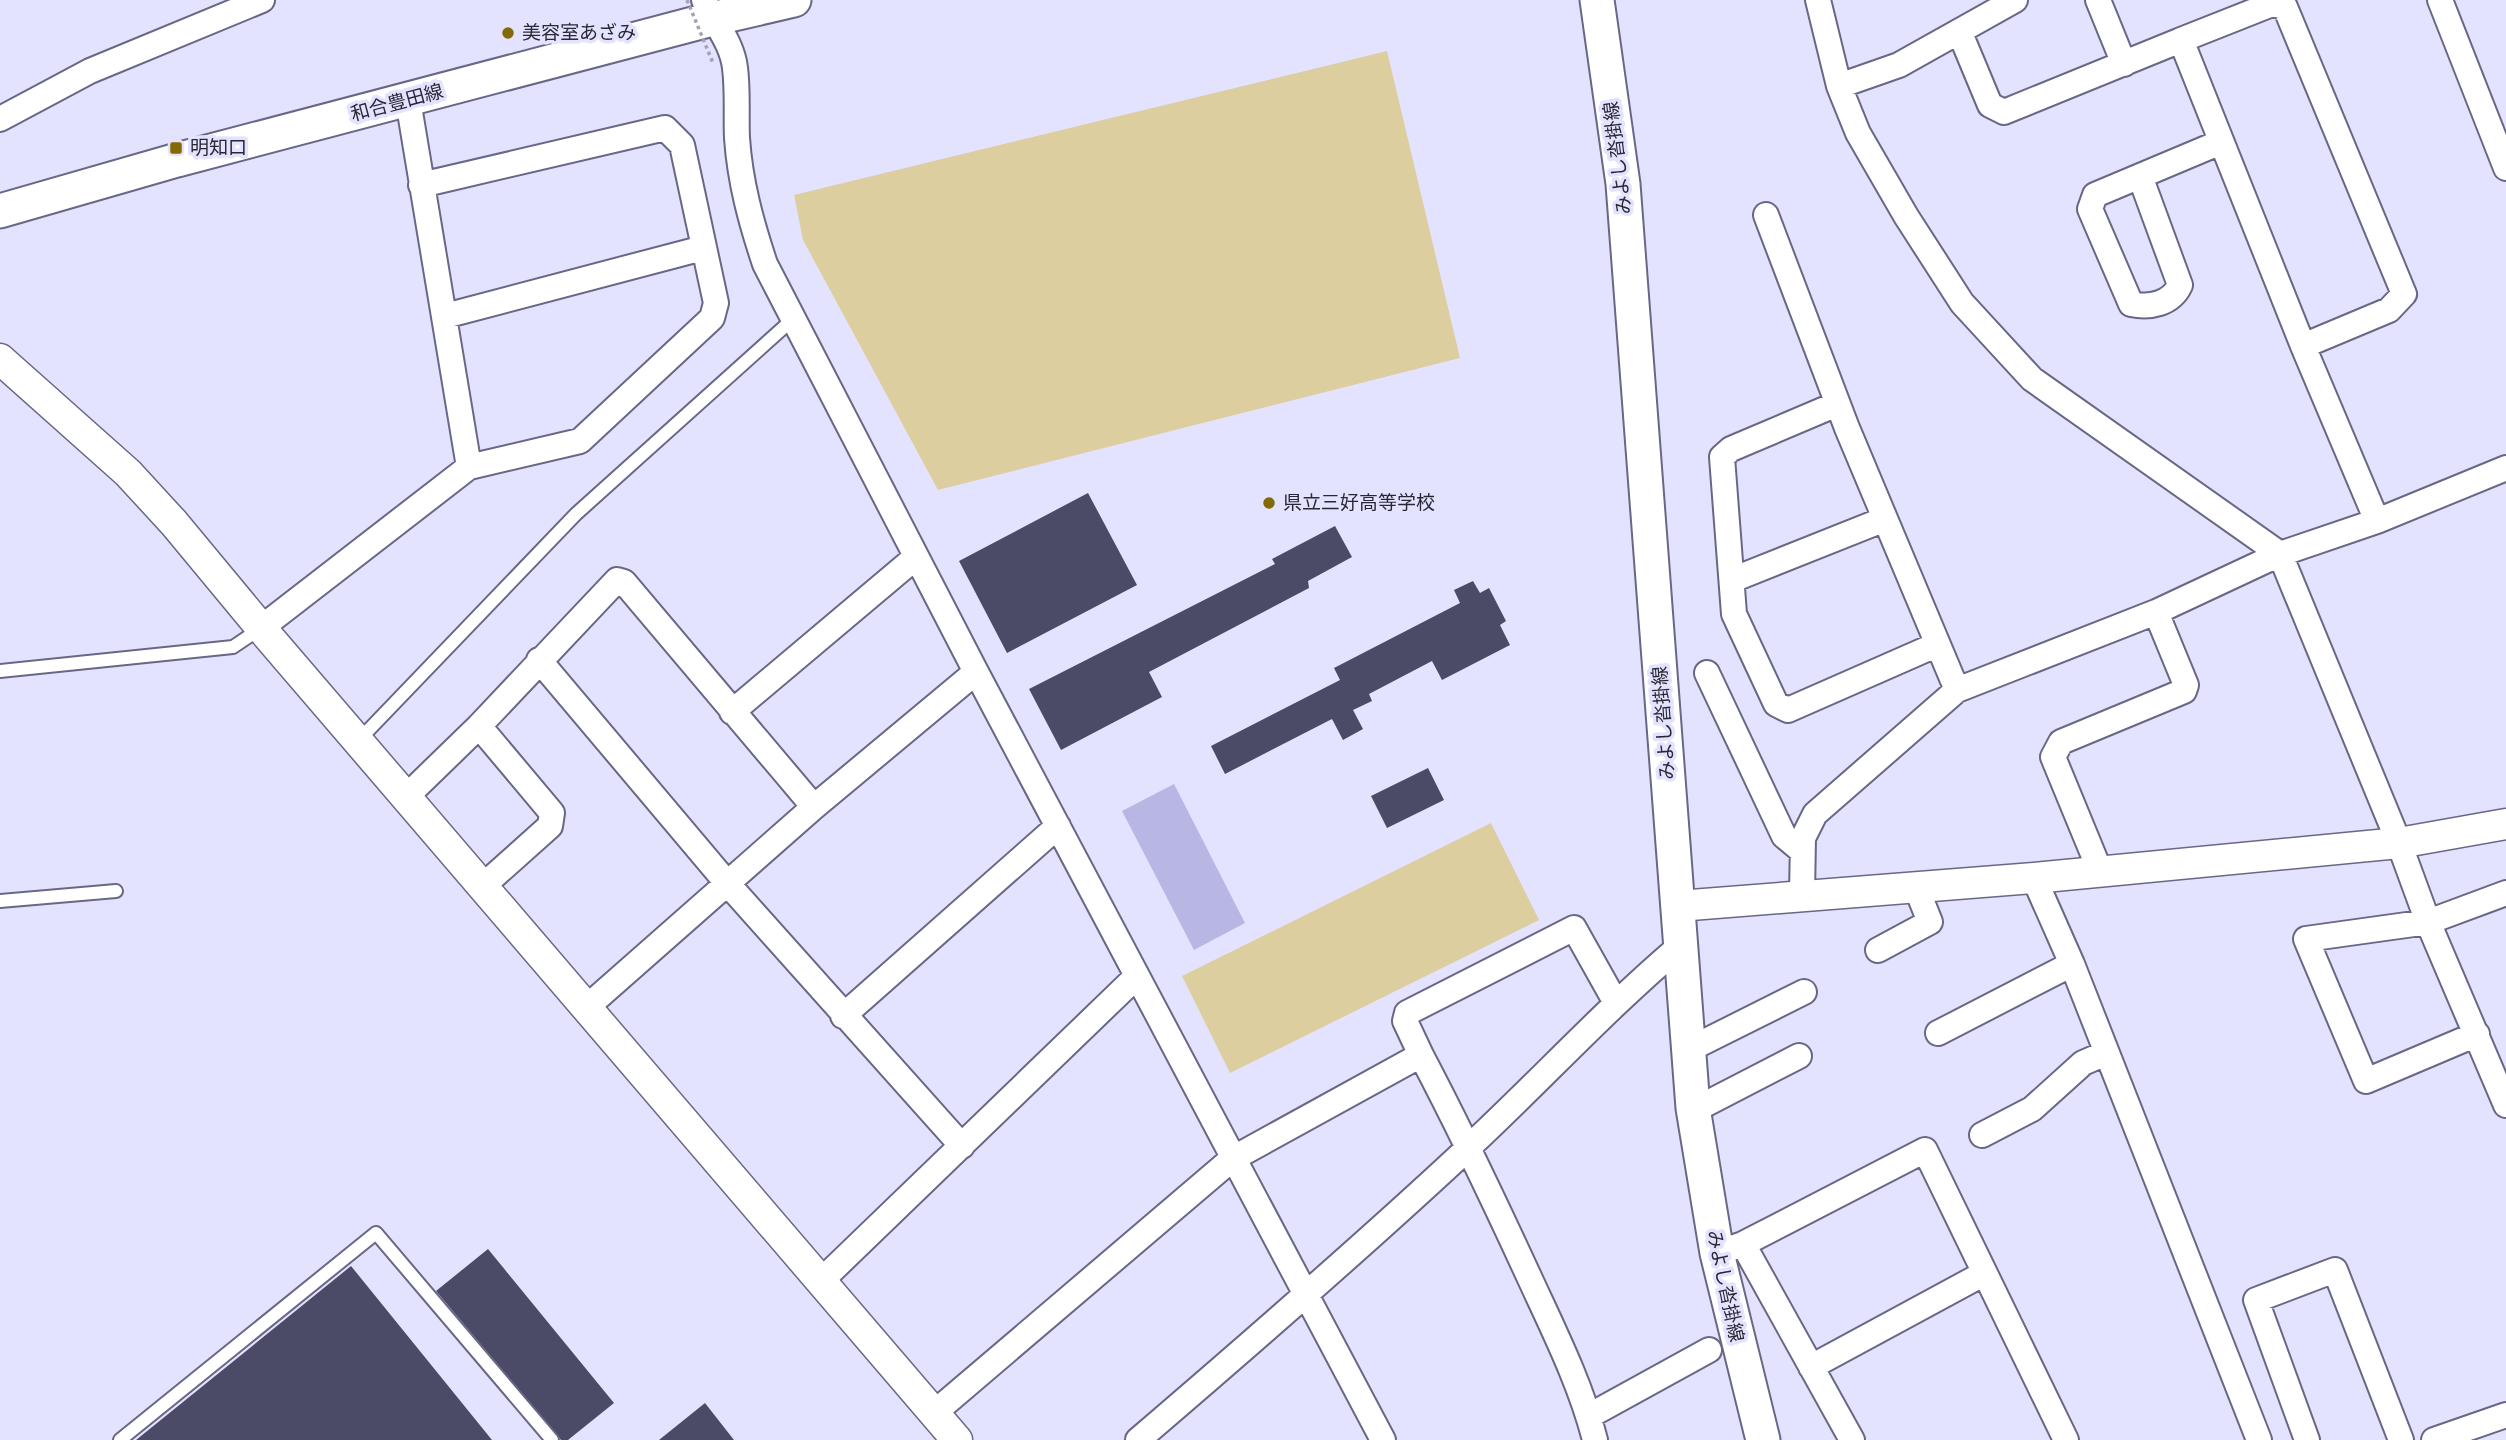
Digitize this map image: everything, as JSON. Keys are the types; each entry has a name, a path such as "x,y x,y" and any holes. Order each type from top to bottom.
{"main road":[{"name":"和合豊田線","path":"0,211 177,160 408,100 701,6 794,0"},
{"name":"みよし沓掛線","path":"1597,0 1624,198 1693,1108 1730,1249 1763,1440"}],"street":[{"path":"0,119 90,71 262,0"},
{"path":"1818,0 1839,86 1858,133 1906,216 1962,303 2032,379 2280,554 2399,843 2428,922 2506,1105"},
{"path":"1839,86 1899,65 2015,0"},
{"path":"2098,0 2124,64"},
{"path":"2440,0 2506,168"},
{"path":"1960,33 1990,105 1996,111 2004,112 2272,4 2285,7 2404,294 2389,310 2302,346"},
{"path":"701,6 728,42 735,67 737,139 747,210 765,264 1136,977 1383,1440"},
{"path":"2181,40 2302,346 2377,521"},
{"path":"408,100 469,467"},
{"path":"261,628 469,467 580,441 712,318 716,303 682,145 666,128 421,185"},
{"path":"2140,176 2180,285 2176,294 2148,308 2131,304 2090,209 2095,195 2140,176 2221,142"},
{"path":"1766,215 1837,404 1957,690"},
{"path":"445,316 703,248"},
{"path":"0,359 153,499 957,1440"},
{"path":"1837,404 1731,449 1722,457 1734,614 1776,704 1788,710 1936,645"},
{"path":"1802,895 1802,851 1807,827 1815,814 1957,690 2156,612 2280,554 2377,521 2506,468"},
{"path":"1732,580 1885,519"},
{"path":"732,712 916,557"},
{"path":"407,796 479,726 617,580 624,582 814,807"},
{"path":"2101,871 2053,757 2060,742 2184,691 2186,685 2156,612"},
{"path":"539,660 727,883 843,1016 962,1146"},
{"path":"587,1007 814,807 976,672"},
{"path":"1707,673 1784,835 1802,851"},
{"path":"479,726 552,813 550,826 484,885"},
{"path":"1678,906 2034,878 2399,843 2506,824"},
{"path":"843,1016 1058,826"},
{"path":"2034,878 2073,964 2259,1440"},
{"path":"1878,950 1930,922 1916,887"},
{"path":"2477,1034 2366,1081 2306,939 2428,922 2506,893"},
{"path":"1595,1440 1589,1416 1560,1343 1469,1147 1405,1021 1407,1013 1574,928 1616,1003"},
{"path":"1138,1440 1305,1297 1469,1147 1616,1003 1679,947"},
{"path":"1938,1033 2073,964"},
{"path":"822,1280 1136,977"},
{"path":"1688,1044 1700,1044 1804,992"},
{"path":"1982,1135 2032,1109 2083,1063 2106,1054"},
{"path":"933,1413 1232,1159 1421,1055"},
{"path":"1693,1108 1704,1105 1799,1056"},
{"path":"1852,1440 1811,1367 1730,1249 1925,1150 2066,1440"},
{"path":"2307,1440 2256,1300 2335,1270 2401,1440"},
{"path":"1811,1367 1983,1274"},
{"path":"1589,1416 1709,1350"},
{"path":"2449,1438 2506,1415"}],"lane":[{"path":"359,740 576,514 793,319"},
{"path":"0,671 233,647 261,628"},
{"path":"0,901 116,891"},
{"path":"120,1440 376,1233 552,1440"}],"path":[{"path":"701,6 713,63"}],"shaded area":[{"path":"1387,51 1460,358 938,490 803,240 794,195"},
{"path":"1491,823 1539,920 1230,1073 1182,976"}],"water":[{"path":"1174,784 1245,923 1194,950 1122,811"}],"building":[{"path":"1088,493 1137,585 1007,653 959,561"},
{"path":"1335,526 1352,557 1308,581 1309,588 1149,672 1162,697 1061,750 1029,689 1275,564 1272,559"},
{"path":"1473,581 1480,593 1489,588 1506,621 1500,625 1510,645 1442,680 1432,661 1369,694 1372,701 1353,710 1363,729 1343,740 1332,719 1225,774 1211,746 1340,680 1334,668 1460,603 1454,590"},
{"path":"1428,768 1444,800 1387,828 1371,796"},
{"path":"488,1249 614,1403 568,1440 561,1440 436,1291"},
{"path":"351,1266 492,1440 136,1440"},
{"path":"705,1403 734,1440 659,1440"}],"place":[{"name":"美容室あざみ","path":"508,33"},
{"name":"明知口","path":"176,148"},
{"name":"県立三好高等学校","path":"1269,503"}]}
